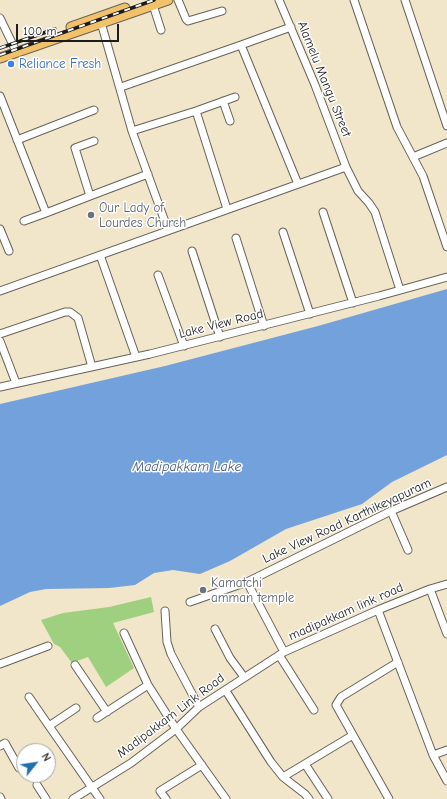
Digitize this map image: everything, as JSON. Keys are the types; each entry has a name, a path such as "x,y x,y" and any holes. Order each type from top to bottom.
{"main road":[{"path":"0,52 152,3 168,0"},
{"path":"0,58 100,20"}],"street":[{"path":"178,0 188,21 222,11"},
{"name":"Alamelu Mangu Street","path":"279,0 315,85 346,167 358,191 375,212 400,290"},
{"path":"354,0 397,127 423,176 447,247"},
{"path":"405,0 447,126"},
{"path":"152,3 161,30"},
{"path":"0,18 14,47"},
{"path":"100,20 121,87 132,131 168,230"},
{"path":"121,87 291,27"},
{"path":"241,45 298,184"},
{"path":"0,96 46,213"},
{"path":"132,131 235,97"},
{"path":"223,101 230,121"},
{"path":"17,140 94,110"},
{"path":"196,111 227,209"},
{"path":"90,196 75,148 94,141"},
{"path":"413,157 447,143"},
{"path":"0,291 346,167"},
{"path":"24,221 148,174"},
{"path":"323,212 353,303"},
{"path":"0,228 9,251"},
{"path":"283,232 310,314"},
{"path":"236,238 264,326"},
{"path":"192,251 220,337"},
{"path":"100,255 136,357"},
{"path":"158,275 184,346"},
{"name":"Lake View Road","path":"0,387 184,346 353,303 447,277"},
{"path":"0,334 65,312 70,312 78,318 92,367"},
{"path":"0,341 16,383"},
{"name":"Lake View Road Karthikeyapuram","path":"190,602 247,582 391,511 447,487"},
{"path":"391,511 408,550"},
{"name":"madipakkam link road","path":"247,582 281,654 430,588 447,584"},
{"path":"430,588 447,634"},
{"path":"378,610 433,755 447,781"},
{"path":"165,611 167,642 171,654 199,707"},
{"path":"215,629 230,658 244,677"},
{"path":"124,633 148,686 176,729 226,799"},
{"path":"0,664 48,646"},
{"path":"281,654 314,710"},
{"name":"Madipakkam Link Road","path":"73,799 131,763 176,729 199,707 226,691 244,677 281,654"},
{"path":"380,799 388,797 336,705 341,697 398,662"},
{"path":"75,665 107,712"},
{"path":"97,718 148,686"},
{"path":"226,691 271,762 283,777 305,794 309,799"},
{"path":"29,697 100,799"},
{"path":"49,726 76,708"},
{"path":"283,777 353,735"},
{"path":"0,746 5,743 16,763"},
{"path":"433,755 447,750"},
{"path":"305,764 328,799"},
{"path":"166,799 160,791 202,765"},
{"path":"37,785 46,799"}],"green space":[{"path":"151,597 154,612 113,623 134,668 106,687 88,657 72,663 60,647 54,644 41,620 63,613 109,607"}],"water":[{"name":"Madipakkam Lake","path":"447,289 447,455 392,482 362,504 286,529 230,561 200,574 173,570 154,573 135,585 109,588 46,589 30,592 0,606 0,404 165,366 318,326"}],"railway":[{"path":"0,55 154,0"},
{"path":"0,48 55,29"}],"place":[{"name":"Reliance Fresh","path":"11,64"},
{"name":"Our Lady of Lourdes Church","path":"91,215"},
{"name":"Kamatchi amman temple","path":"203,590"}]}
